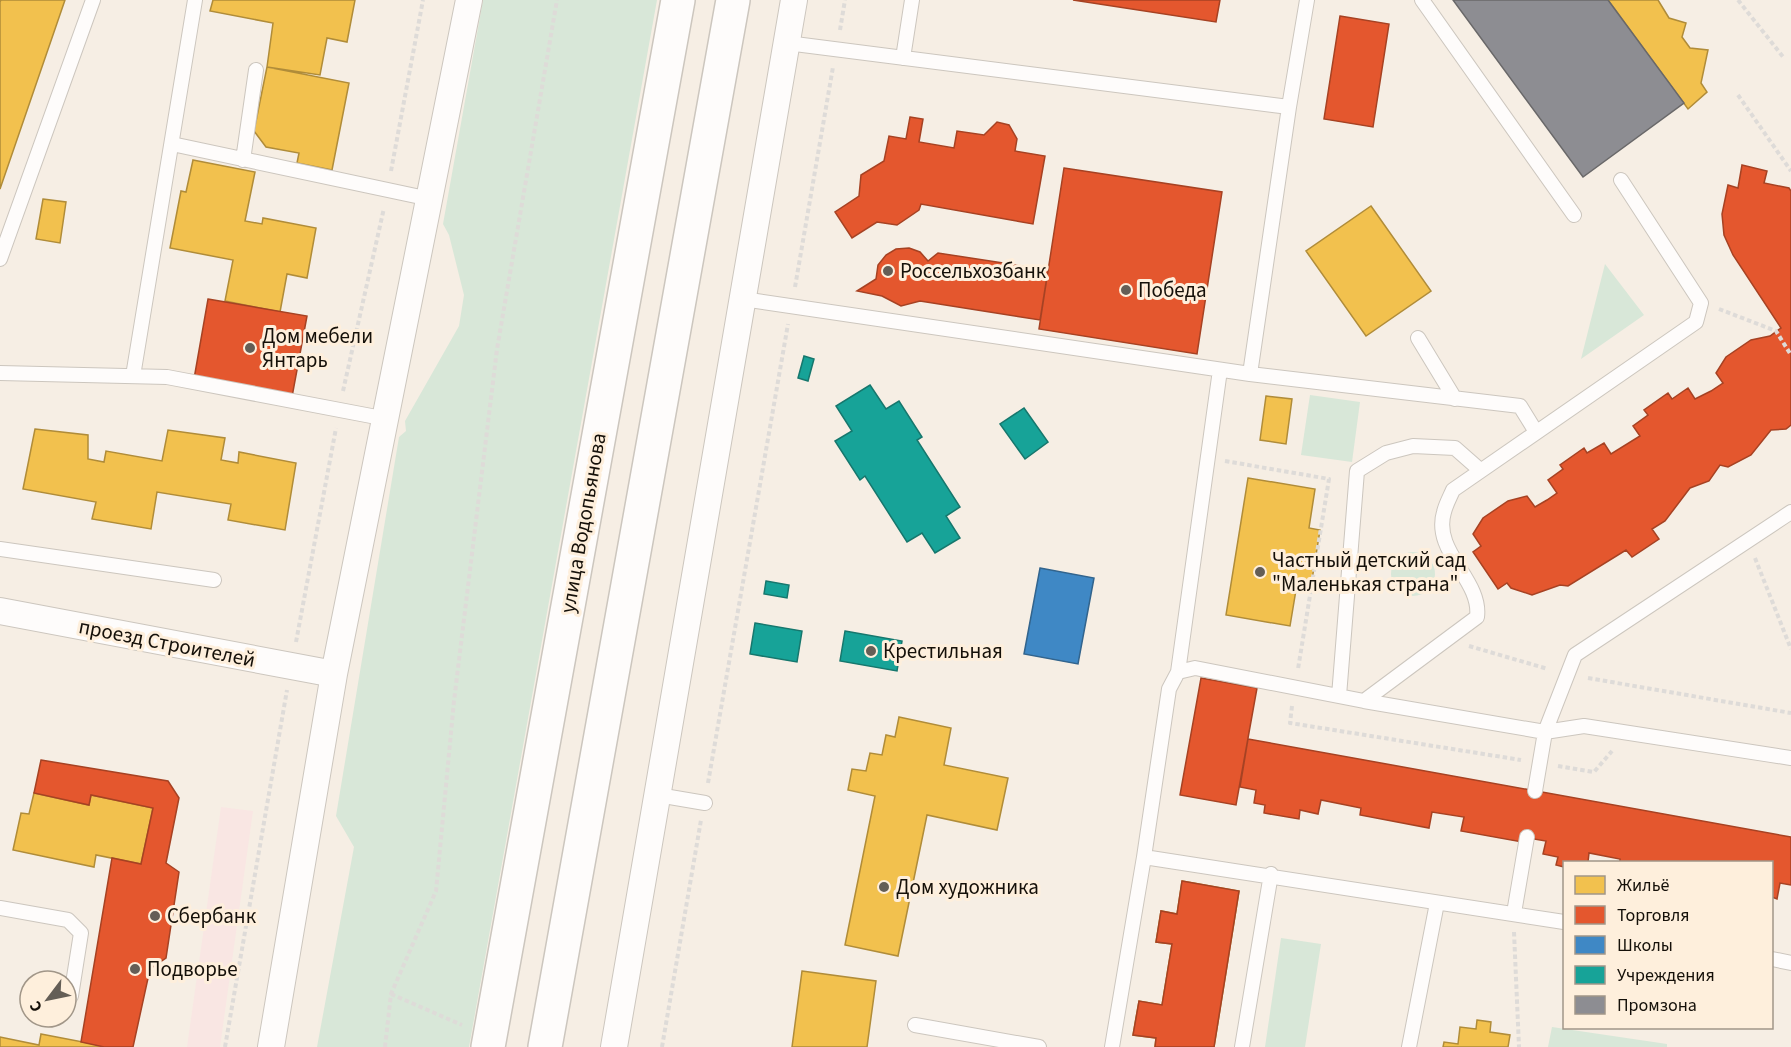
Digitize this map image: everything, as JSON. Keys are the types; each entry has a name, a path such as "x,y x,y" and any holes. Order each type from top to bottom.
{"main road":[{"name":"улица Водопьянова","path":"480,1038 678,0"},
{"path":"545,1047 733,0"}],"street":[{"path":"272,1047 334,674 387,419 469,0"},
{"path":"614,1047 794,0"},
{"name":"проезд Строителей","path":"0,611 334,674"}],"lane":[{"path":"0,260 93,0"},
{"path":"133,376 195,0"},
{"path":"903,58 912,0"},
{"path":"1250,374 1306,0"},
{"path":"1422,0 1574,214"},
{"path":"787,43 1289,107"},
{"path":"243,160 256,70"},
{"path":"172,144 430,199"},
{"path":"1364,702 1477,617 1479,603 1444,541 1443,514 1453,490 1696,322 1701,303 1621,180"},
{"path":"743,299 791,308 1220,370 1520,406 1536,432"},
{"path":"1418,338 1455,399"},
{"path":"1112,1047 1144,856 1168,688 1178,672 1220,370"},
{"path":"0,373 167,377 387,419"},
{"path":"1339,696 1358,471 1386,453 1413,446 1455,448 1480,471"},
{"path":"1535,791 1545,732 1575,655 1791,512"},
{"path":"0,549 214,580"},
{"path":"1178,672 1195,668 1364,702 1545,732 1584,726 1791,758"},
{"path":"658,795 705,803"},
{"path":"1514,913 1527,837"},
{"path":"1144,856 1271,874 1563,922"},
{"path":"1242,1047 1271,874"},
{"path":"1409,1047 1437,903"},
{"path":"0,908 69,920 81,933 75,969"},
{"path":"1773,959 1791,963"},
{"path":"915,1025 1039,1047"}],"path":[{"path":"225,1047 339,410 387,190 423,0"},
{"path":"385,1047 391,994 436,891 455,689 497,349 556,0"},
{"path":"662,1047 845,0"},
{"path":"1738,0 1784,58"},
{"path":"1738,95 1791,171"},
{"path":"1701,303 1776,331 1791,355"},
{"path":"1748,540 1791,649"},
{"path":"1449,640 1568,674 1791,713"},
{"path":"1514,913 1519,1047"},
{"path":"391,994 480,1038"}],"shaded area":[{"path":"221,807 253,811 220,1047 187,1047"}],"green space":[{"path":"483,0 657,0 469,1047 317,1047 354,847 336,816 399,437 406,431 405,421 459,326 464,295 449,235 443,224"},
{"path":"1605,264 1644,315 1581,359"},
{"path":"1310,395 1360,402 1352,462 1301,455"},
{"path":"1413,552 1429,558 1435,574 1429,590 1413,596 1397,590 1391,574 1397,558"},
{"path":"1281,938 1321,944 1305,1047 1265,1047"},
{"path":"1552,1027 1667,1044 1667,1047 1548,1047"}],"building: Жильё":[{"path":"1,0 65,0 0,189 0,2"},
{"path":"213,0 355,0 347,42 327,38 320,75 267,67 273,23 210,11"},
{"path":"1608,0 1658,0 1669,18 1686,23 1682,37 1690,48 1708,50 1701,83 1707,92 1688,109"},
{"path":"267,67 349,83 332,170 297,163 299,153 266,147 254,131"},
{"path":"193,160 255,172 245,221 262,224 263,218 316,228 307,278 287,274 280,312 225,301 233,260 170,248 181,191 186,192"},
{"path":"43,199 66,202 60,243 36,239"},
{"path":"1371,206 1431,291 1366,336 1306,251"},
{"path":"1266,396 1292,399 1286,444 1260,440"},
{"path":"35,429 88,435 88,459 104,462 106,451 162,461 168,430 225,438 221,460 238,463 239,452 296,463 285,530 228,520 231,504 157,492 151,529 92,519 96,502 23,489"},
{"path":"1248,478 1315,489 1309,528 1320,530 1311,586 1297,584 1290,626 1226,615"},
{"name":"Дом художника","path":"899,717 951,728 944,765 1008,778 997,830 927,815 898,956 845,945 875,796 848,790 852,769 866,771 870,753 882,755 886,735 895,737"},
{"path":"34,793 89,805 91,795 153,808 141,864 96,855 94,867 13,850 21,813 29,814"},
{"path":"1182,881 1239,891 1214,1047 1155,1047 1156,1038 1133,1035 1139,1001 1162,1005 1172,944 1156,942 1161,911 1177,914"},
{"path":"802,971 876,981 867,1047 792,1047"},
{"path":"1477,1020 1491,1022 1490,1032 1510,1035 1508,1047 1443,1047 1444,1042 1458,1044 1460,1027 1476,1029"},
{"path":"41,1034 104,1047 0,1047 0,1037 39,1045"}],"building: Торговля":[{"path":"1073,0 1220,0 1216,22"},
{"path":"1340,16 1389,24 1373,127 1324,119"},
{"path":"910,117 923,119 919,142 954,148 957,131 984,135 997,122 1009,125 1017,139 1015,151 1045,156 1033,224 921,204 919,210 897,225 877,222 852,238 835,212 859,196 861,175 884,161 889,136 906,139"},
{"path":"1742,165 1767,171 1764,183 1789,188 1791,191 1791,425 1786,429 1771,430 1751,455 1728,467 1720,465 1709,481 1690,488 1665,521 1652,529 1659,539 1632,557 1626,550 1568,586 1560,585 1532,595 1511,588 1507,583 1498,589 1473,552 1481,546 1473,534 1483,518 1508,501 1527,496 1535,507 1547,500 1557,493 1548,480 1563,469 1560,465 1584,448 1587,453 1604,443 1611,454 1640,436 1633,426 1648,415 1644,410 1668,393 1672,399 1688,388 1695,399 1711,391 1723,383 1716,373 1726,357 1751,340 1770,336 1781,328 1733,255 1724,235 1722,214 1728,185 1738,188"},
{"name":"Победа","path":"1064,168 1222,192 1197,354 1039,329"},
{"path":"909,248 920,252 928,261 938,253 1048,270 1040,320 920,301 901,306 882,296 857,291 876,279 878,265 886,255 896,249"},
{"name":"Дом мебели Янтарь","path":"208,299 307,316 292,397 194,379"},
{"path":"1201,678 1257,688 1236,805 1180,795"},
{"path":"1248,739 1791,837 1791,885 1780,883 1777,899 1773,897 1773,861 1620,861 1620,859 1589,853 1588,861 1563,861 1563,867 1556,865 1558,857 1543,854 1546,841 1523,837 1522,842 1461,831 1464,817 1432,812 1429,828 1360,815 1361,808 1321,800 1318,814 1300,810 1299,819 1264,813 1265,805 1254,803 1256,790 1240,787"},
{"path":"41,760 168,781 179,798 166,863 179,872 166,958 150,969 133,1047 104,1047 81,1042 112,858 141,864 153,808 91,795 89,805 34,793"},
{"path":"1182,881 1239,891 1214,1047 1155,1047 1156,1038 1133,1035 1139,1001 1162,1005 1172,944 1156,942 1161,911 1177,914"}],"building: Школы":[{"path":"1040,568 1094,578 1078,664 1024,654"}],"building: Учреждения":[{"path":"804,356 814,359 808,381 798,378"},
{"path":"870,385 886,409 899,401 922,437 917,440 960,507 946,516 960,538 935,553 922,533 907,542 865,476 860,480 835,441 852,431 836,406"},
{"path":"1024,408 1048,442 1025,459 1000,424"},
{"path":"766,581 789,585 787,598 764,594"},
{"path":"755,623 802,631 797,662 750,654"},
{"name":"Крестильная","path":"845,631 902,641 897,671 840,661"}],"building: Промзона":[{"path":"1453,0 1608,0 1684,103 1583,177"}],"place":[{"name":"Россельхозбанк","path":"888,271"},
{"name":"Победа","path":"1126,290"},
{"name":"Дом мебели Янтарь","path":"250,348"},
{"name":"Частный детский сад \"Маленькая страна\"","path":"1260,572"},
{"name":"Крестильная","path":"871,651"},
{"name":"Дом художника","path":"884,887"},
{"name":"Сбербанк","path":"155,916"},
{"name":"Подворье","path":"135,969"}]}
